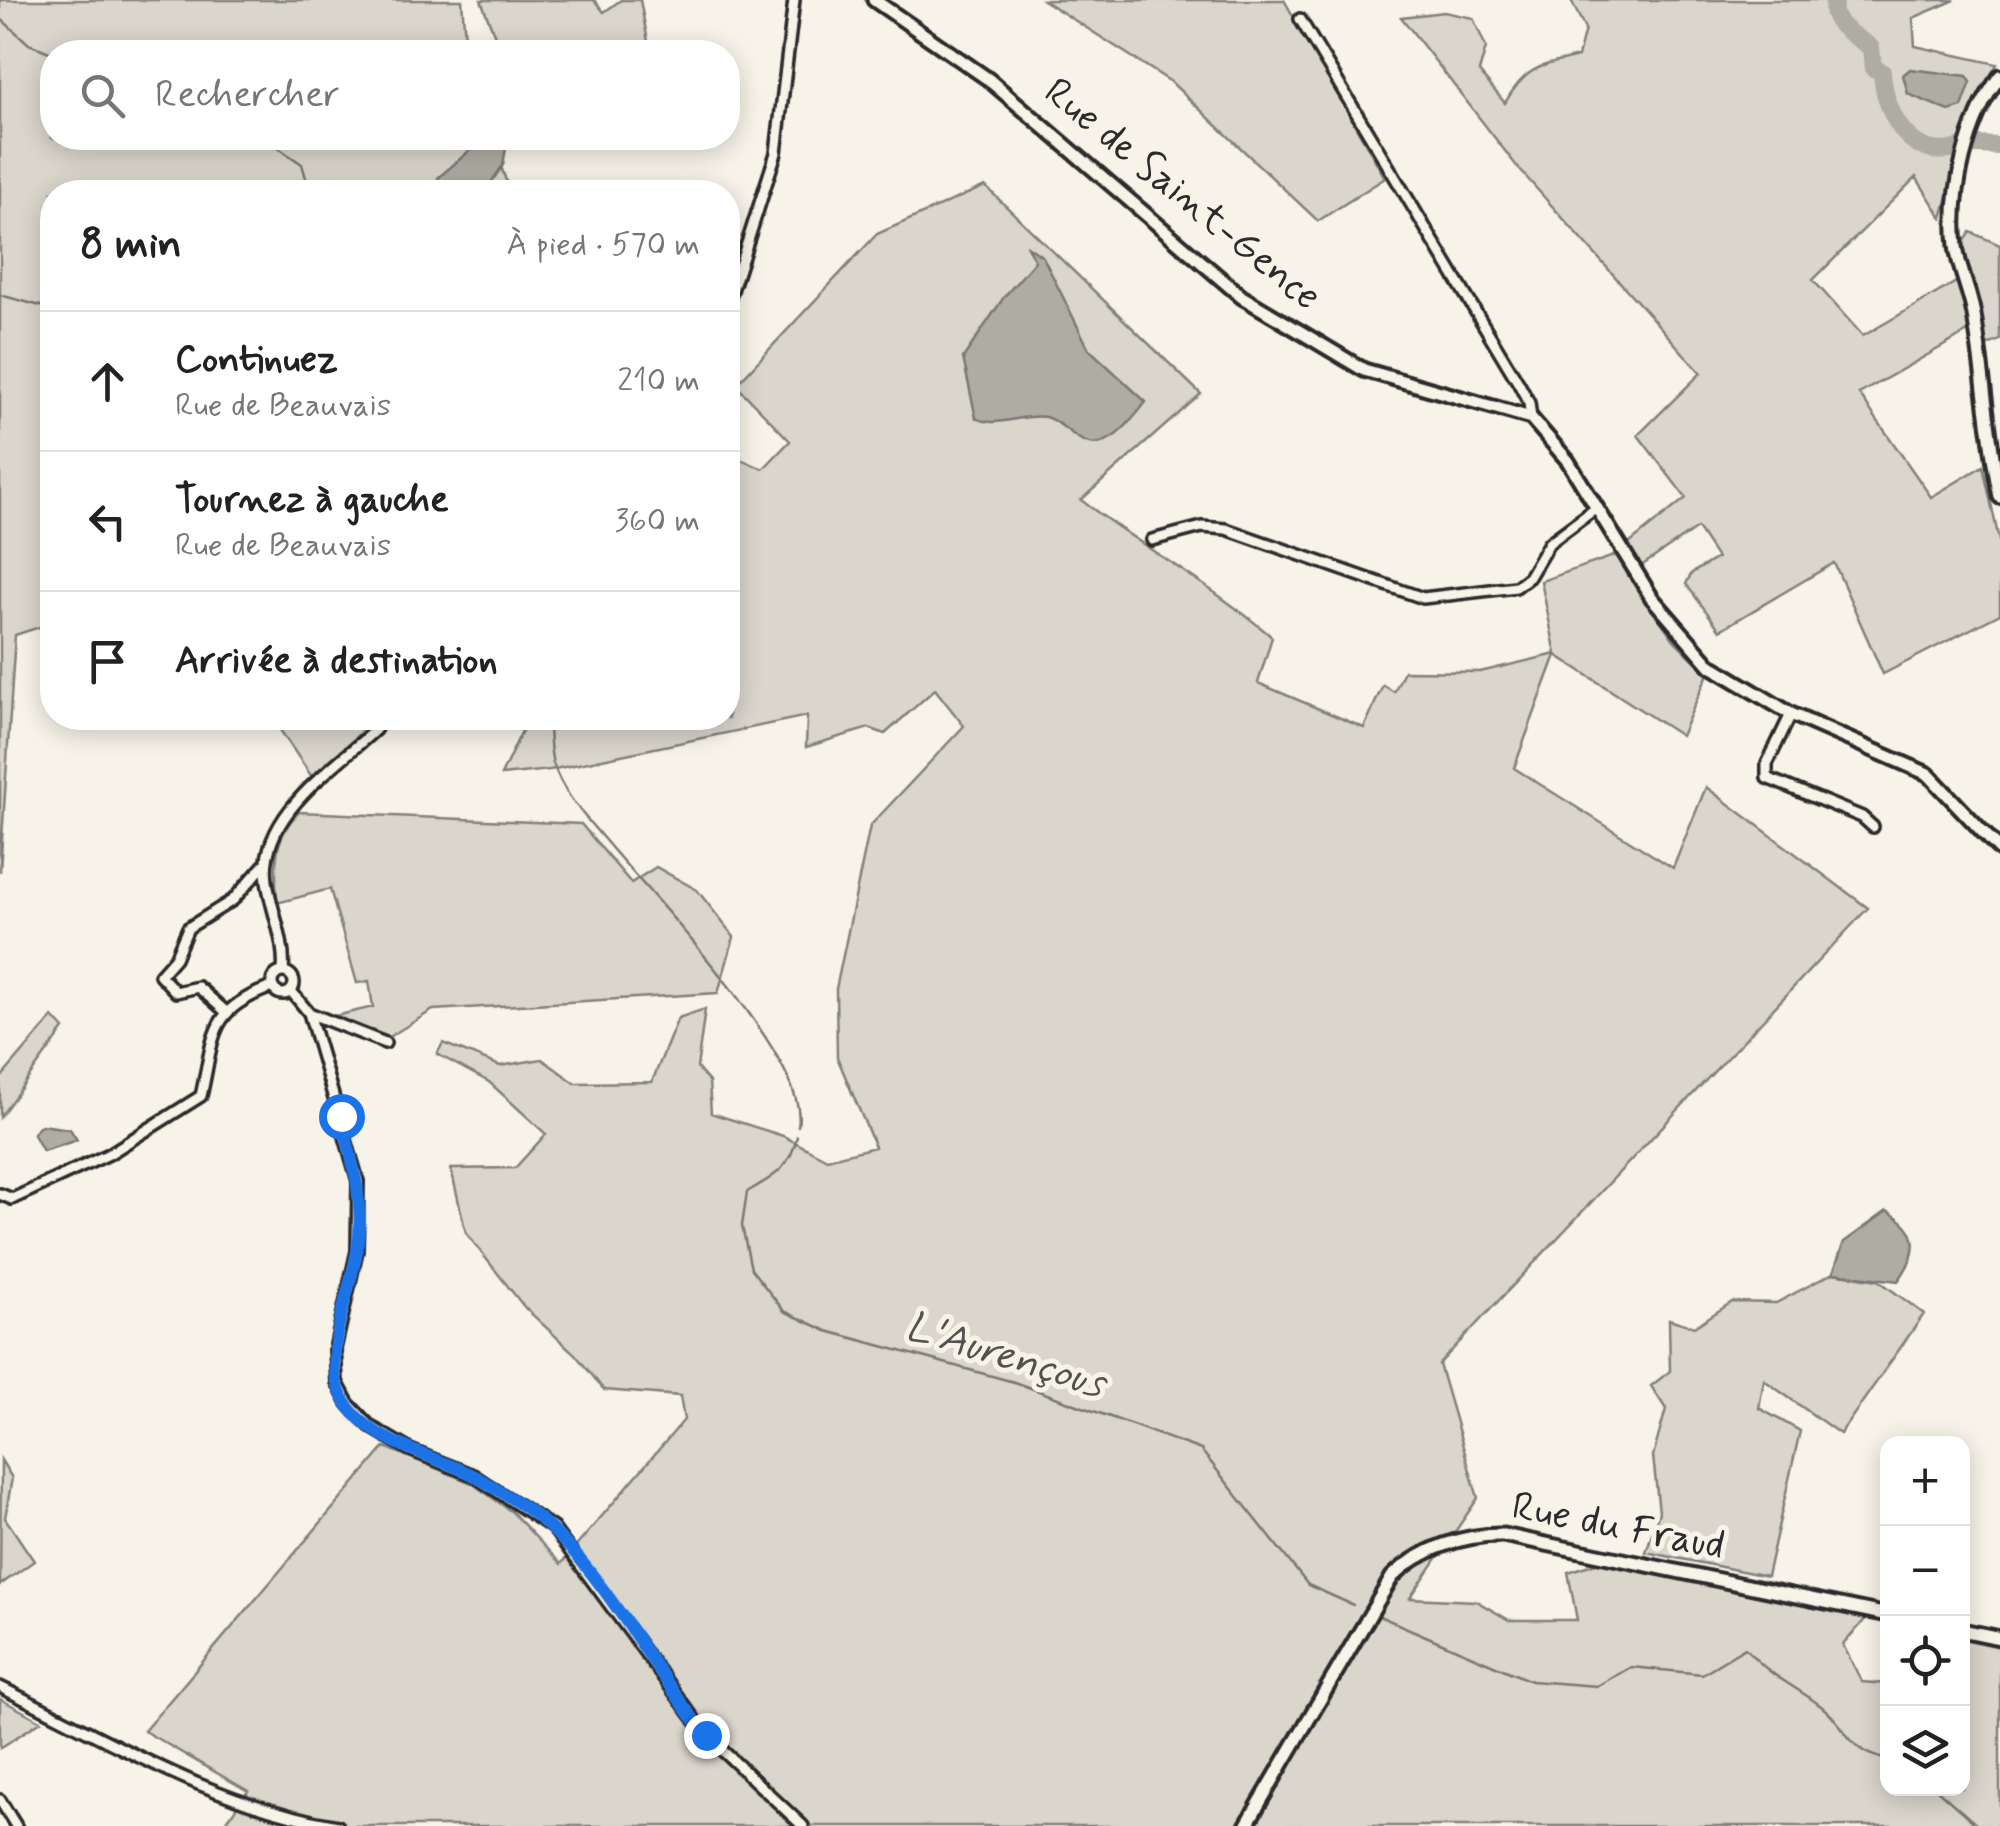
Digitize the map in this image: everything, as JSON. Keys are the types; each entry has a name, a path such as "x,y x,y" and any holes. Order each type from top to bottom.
{"street":[{"path":"740,266 776,153 794,0"},
{"name":"Rue de Saint-Gence","path":"874,0 988,79 1258,308 1364,370 1530,418"},
{"path":"1300,19 1530,403 1530,418 1555,442 1652,598 1695,650 1739,685 1791,714 1928,774 2000,850"},
{"path":"2000,76 1971,139 1958,183 1954,225 1956,250 1975,316 2000,497"},
{"path":"1152,540 1202,527 1226,529 1424,598 1450,598 1516,587 1529,577 1548,543 1596,508"},
{"path":"1791,714 1768,764 1767,778 1862,817 1873,827"},
{"path":"226,1011 198,987 176,992 160,975 175,958 188,928 233,900 264,865 276,827 288,811 375,730"},
{"path":"264,865 271,910 285,953 283,971"},
{"path":"272,987 274,976 283,971"},
{"path":"283,971 293,977 291,991 309,1013 358,1181 357,1251 335,1349 336,1382 348,1403 371,1427 410,1450 473,1475 554,1528 706,1735 803,1826"},
{"path":"0,1194 12,1198 109,1154 201,1096 219,1019 226,1011 272,987"},
{"path":"272,987 280,994 291,991"},
{"path":"309,1013 385,1044"},
{"name":"Rue du Fraud","path":"1246,1826 1392,1577 1423,1554 1450,1543 1504,1536 1880,1612"},
{"path":"1970,1632 2000,1638"},
{"path":"0,1687 223,1796 268,1812 338,1826"},
{"path":"0,1800 16,1826"}],"shaded area":[{"path":"0,0 462,0 465,40 40,40 40,150 495,150 506,180 40,180 40,627 15,635 0,872"},
{"path":"481,0 594,0 604,12 621,0 640,0 648,40 496,40"},
{"path":"1043,0 1284,0 1385,178 1318,221 1171,82"},
{"path":"1571,0 1955,0 1913,18 1915,46 1997,64 1971,113 1942,218 1916,177 1813,280 1863,336 1968,275 1964,242 1971,232 2000,245 2000,340 1986,346 1982,324 1859,394 1931,497 1983,466 2000,545 2000,614 1883,674 1834,563 1720,630 1686,584 1692,573 1717,558 1697,528 1628,575 1674,640 1708,674 1681,736 1556,655 1514,768 1673,868 1706,787 1868,908 1439,1364 1478,1498 1410,1598 1476,1601 1509,1620 1577,1620 1568,1572 1599,1562 1867,1617 1843,1645 1862,1682 1880,1683 1880,1796 1970,1796 1970,1641 2000,1647 2000,1826 223,1826 248,1791 144,1731 385,1447 472,1483 512,1512 561,1564 684,1420 680,1396 604,1390 575,1354 525,1308 466,1233 451,1169 515,1168 546,1134 489,1082 437,1054 443,1043 500,1066 542,1059 575,1083 652,1082 678,1018 705,1009 697,1068 709,1082 711,1113 783,1136 827,1159 875,1147 837,1057 836,989 870,826 964,726 935,689 885,734 869,728 806,747 807,716 550,770 501,775 522,730 740,730 740,459 763,469 790,441 740,389 740,381 877,234 985,186 1201,394 1081,500 1226,600 1272,637 1258,683 1364,728 1383,685 1394,692 1404,671 1480,672 1556,654 1541,581 1614,556 1686,498 1638,435 1701,373 1519,169 1401,17 1444,12 1473,18 1486,47 1479,72 1505,103 1519,82 1534,70 1578,57 1585,29"},
{"path":"1910,69 1967,76 1971,82 1962,107 1949,111 1908,94 1903,75"},
{"path":"470,150 506,150 503,165 493,180 438,178"},
{"path":"1026,245 1043,257 1089,349 1146,402 1114,437 1100,443 1086,442 1045,417 991,422 976,418 963,358 1004,297 1035,261"},
{"path":"280,730 362,730 314,780"},
{"path":"299,812 581,824 631,883 656,867 697,890 734,937 718,993 433,1010 389,1037 331,1017 373,1007 369,981 357,983 330,889 277,903 280,843"},
{"path":"53,1017 64,1029 0,1117 0,1079"},
{"path":"41,1125 70,1129 77,1140 43,1151 33,1133"},
{"path":"1887,1211 1906,1225 1914,1242 1910,1260 1898,1281 1833,1273 1844,1242"},
{"path":"1833,1273 1878,1280 1924,1314 1840,1434 1764,1380 1759,1408 1800,1431 1767,1576 1646,1552 1659,1512 1653,1456 1666,1409 1651,1386 1670,1371 1669,1319 1694,1327 1732,1302 1776,1303"},
{"path":"1,1460 12,1478 5,1518 34,1561 0,1585"},
{"path":"0,1699 41,1721 0,1748"}],"waterway":[{"path":"1835,0 1833,8 1838,22 1871,48 1873,68 1882,72 1889,104 1904,132 1928,149 1962,147"},
{"name":"L'Aurençous","path":"0,18 29,44 40,48"},
{"path":"1975,145 2000,146"},
{"name":"L'Aurençous","path":"282,150 302,164 307,180"},
{"path":"0,295 40,306"},
{"name":"L'Aurençous","path":"549,730 557,775 570,797 756,1023 780,1062 795,1097 798,1126"},
{"name":"L'Aurençous","path":"797,1136 785,1164 747,1192 742,1226 751,1269 784,1311 827,1331 1014,1382 1201,1450 1308,1585 1353,1605"},
{"name":"L'Aurençous","path":"1379,1616 1531,1681 1597,1686 1631,1667 1702,1674 1745,1648 1774,1674 1821,1706 1855,1744 1880,1758"},
{"name":"L'Aurençous","path":"1944,1796 1978,1826"}],"route":[{"path":"341,1116 358,1181 360,1225 335,1349 336,1382 348,1403 371,1427 410,1450 473,1475 554,1528 575,1552 672,1694 706,1735"}]}
